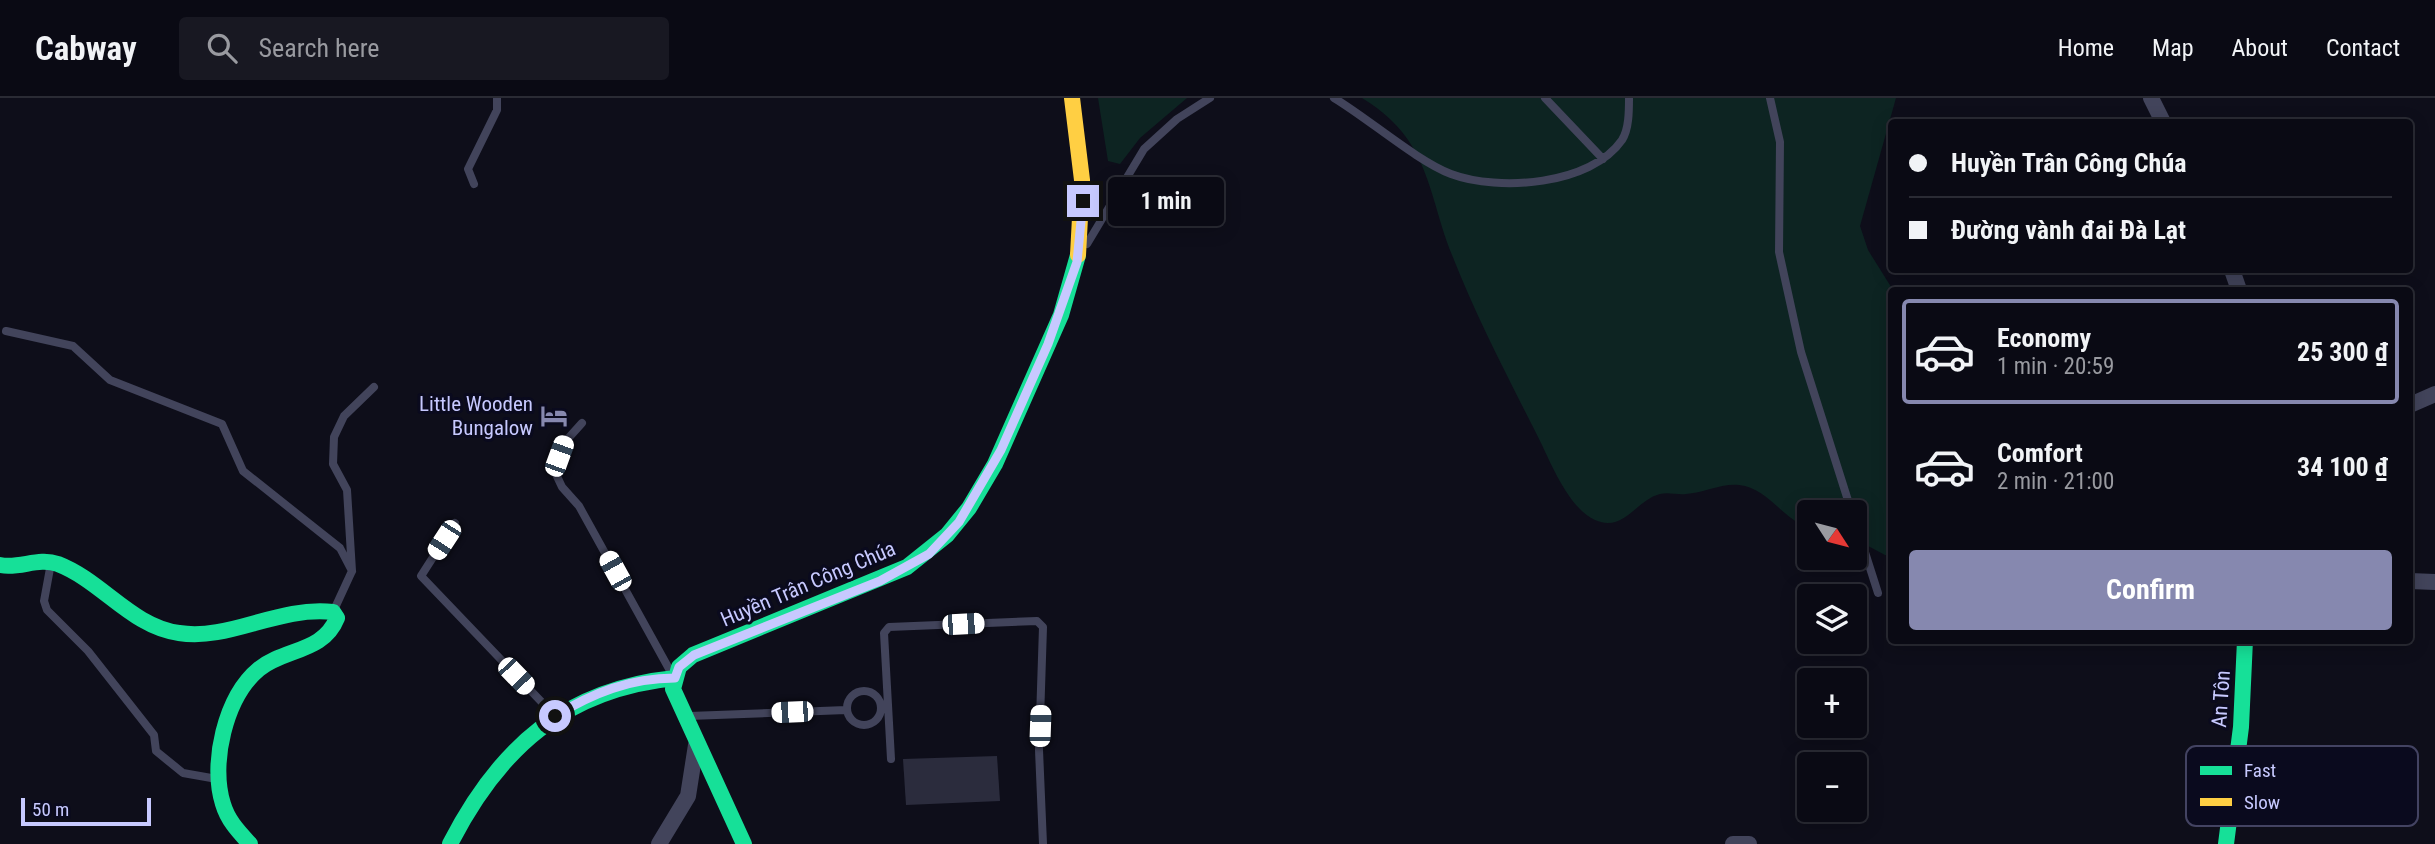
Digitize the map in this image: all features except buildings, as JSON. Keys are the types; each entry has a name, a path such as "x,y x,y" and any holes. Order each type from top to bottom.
{"street":[{"path":"1072,98 1082,157 1083,201 1077,262"},
{"path":"2151,98 2162,119"},
{"name":"Huyền Trân Công Chúa","path":"675,678 679,667 694,655 880,581 929,554 959,522 1001,450 1048,344 1077,262"},
{"path":"2413,404 2435,394"},
{"path":"0,565 10,568 44,561 71,570 150,623 181,634 224,630 278,613 316,608 333,612 337,618 335,628 325,638 259,669 244,684 223,735 220,780 228,817 250,844"},
{"path":"2413,581 2435,582"},
{"name":"An Tôn","path":"2239,746 2245,644"},
{"path":"450,844 477,796 512,754 555,716 584,698 629,682 675,678 673,690 682,716 744,844"},
{"path":"659,844 688,796 696,745"},
{"name":"An Tôn","path":"2226,844 2228,826"},
{"path":"1733,844 1749,844"}],"lane":[{"path":"474,184 468,169 497,110 497,98"},
{"name":"Huyền Trân Công Chúa","path":"1077,262 1144,149 1177,119 1210,98"},
{"path":"1334,98 1451,174 1516,183 1574,175 1603,159 1623,139 1629,98"},
{"path":"1545,98 1603,159"},
{"path":"1770,98 1780,142 1779,252 1801,352 1848,500"},
{"path":"6,331 73,346 110,380 222,424 243,471 340,548 352,571"},
{"path":"333,612 352,571 348,490 333,464 334,438 344,416 374,387"},
{"path":"582,423 564,443 554,470 562,487 579,506 675,678"},
{"path":"455,523 421,576 555,716"},
{"path":"1867,559 1878,593"},
{"path":"51,563 44,601 47,610 88,651 154,735 156,751 183,774 220,780"},
{"path":"891,759 884,706 884,633 889,627 1037,621 1041,623 1039,750 1043,844"},
{"path":"864,690 874,693 884,706 877,720 869,725 858,725 850,720 846,710 848,700 855,693 864,690"},
{"path":"682,716 846,710"}],"green space":[{"path":"1098,98 1187,98 1140,138 1120,164 1108,161"},
{"path":"1362,98 1896,98 1860,226 1868,250 1891,287 1888,287 1888,555 1867,545 1867,500 1797,500 1797,522 1767,497 1749,487 1726,485 1686,494 1660,494 1614,522 1605,523 1586,514 1570,497 1556,475 1483,326 1452,255 1419,159 1396,125"}],"traffic: fast":[{"path":"744,844 673,689 679,667 693,655 907,567 947,535 969,508 995,464 1061,315 1078,255"},
{"path":"0,565 43,562 58,564 89,581 146,622 179,633 217,632 292,614 333,612 337,618 323,638 259,669 247,681 229,713 220,751 219,788 228,816 250,844"},
{"path":"2239,746 2245,644"},
{"path":"450,844 490,779 514,752 540,729 568,710 600,695 636,684 675,678"},
{"path":"2226,844 2228,826"}],"traffic: slow":[{"path":"1072,98 1082,180 1078,255"}],"place":[{"name":"Little Wooden Bungalow","path":"554,416"}],"route":[{"path":"555,716 584,698 629,682 675,678 679,667 694,655 880,581 929,554 959,522 983,485 1048,344 1077,262 1083,201"}]}
